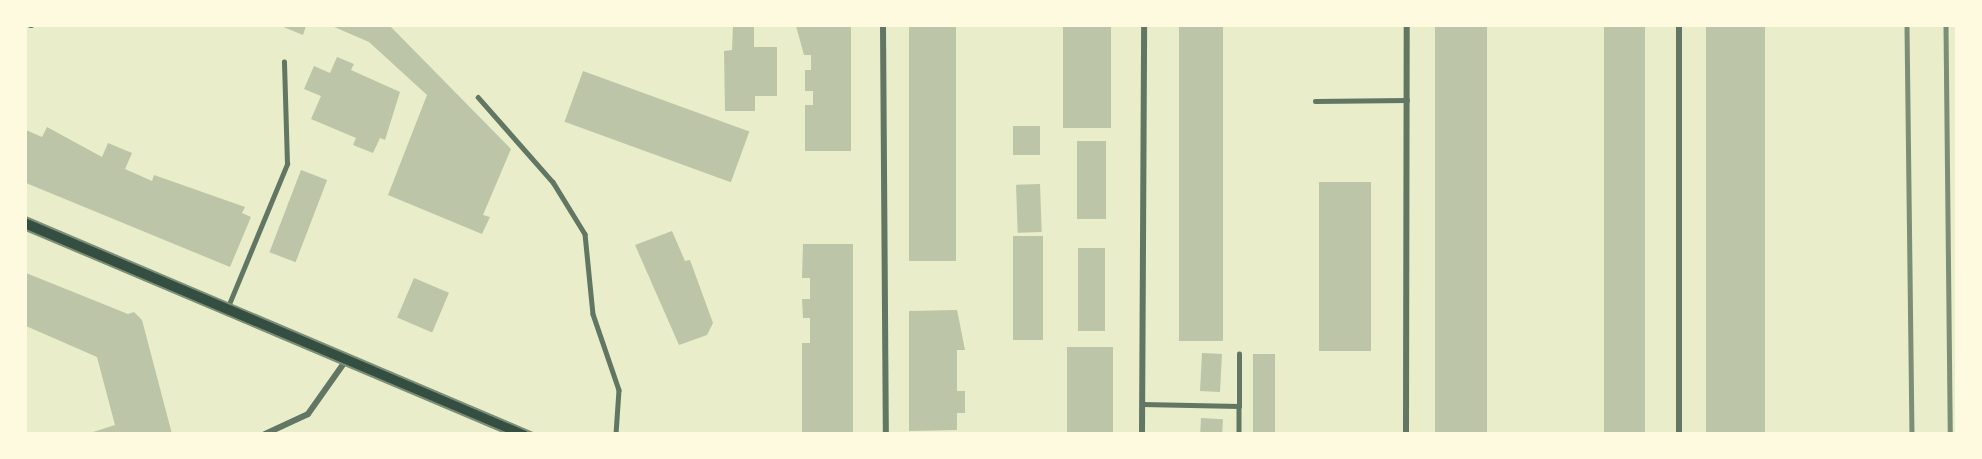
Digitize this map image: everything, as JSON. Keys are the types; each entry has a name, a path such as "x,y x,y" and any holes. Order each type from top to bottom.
{"main road":[{"path":"26,224 522,434"}],"street":[{"path":"883,26 886,434"},
{"path":"1142,434 1144,26"},
{"path":"1406,434 1407,26"},
{"path":"1679,26 1679,434"},
{"path":"265,434 308,414 347,359"}],"lane":[{"path":"227,309 287,164 284,62"},
{"path":"478,97 553,182 585,234 592,314 619,390 616,434"},
{"path":"1316,101 1407,100"},
{"path":"1239,354 1239,434"},
{"path":"1142,404 1239,406"}],"building":[{"path":"281,26 306,26 303,35"},
{"path":"332,26 390,26 511,149 483,215 490,217 482,234 388,195 427,95 369,42"},
{"path":"733,26 754,26 754,47 777,47 777,96 755,96 755,111 725,111 724,51 732,50"},
{"path":"796,26 851,26 851,151 805,151 805,105 813,105 813,91 805,91 805,70 811,70 811,55 804,55"},
{"path":"909,26 956,26 956,261 909,261"},
{"path":"1063,26 1111,26 1111,128 1063,128"},
{"path":"1179,26 1223,26 1223,341 1179,341"},
{"path":"1435,26 1487,26 1487,434 1435,434"},
{"path":"1604,26 1645,26 1645,434 1604,434"},
{"path":"1706,26 1765,26 1765,434 1706,434"},
{"path":"337,57 354,64 351,70 400,92 385,140 380,138 373,153 353,145 356,138 311,119 321,96 304,89 314,66 330,73"},
{"path":"583,71 749,132 731,182 565,122"},
{"path":"1013,126 1040,126 1040,155 1013,155"},
{"path":"47,127 102,157 108,143 132,153 125,169 152,181 154,175 245,207 242,213 251,217 230,267 26,183 26,130 42,137"},
{"path":"1077,141 1106,141 1106,219 1077,219"},
{"path":"301,170 327,180 296,262 269,252"},
{"path":"1319,182 1371,182 1371,351 1319,351"},
{"path":"1040,184 1042,232 1018,233 1016,185"},
{"path":"672,231 685,261 690,260 713,323 707,335 679,345 635,245"},
{"path":"1013,236 1043,236 1043,340 1013,340"},
{"path":"803,244 853,244 853,434 802,434 802,343 810,343 810,318 803,318 802,299 810,299 810,278 802,278"},
{"path":"1078,248 1105,248 1105,331 1078,331"},
{"path":"26,273 128,314 134,312 142,320 172,434 87,434 115,425 97,357 26,326"},
{"path":"414,278 449,293 432,332 397,318"},
{"path":"957,310 965,350 957,350 957,391 965,391 965,413 957,413 957,430 909,431 909,311"},
{"path":"1067,347 1113,347 1113,432 1067,432"},
{"path":"1202,353 1222,354 1220,392 1200,391"},
{"path":"1253,354 1275,354 1275,434 1253,434"},
{"path":"1201,418 1223,419 1222,434 1200,434"}],"tram line":[{"path":"26,217 536,434"},
{"path":"26,230 508,434"}],"railway":[{"path":"1907,26 1912,434"},
{"path":"1946,26 1950,434"}]}
